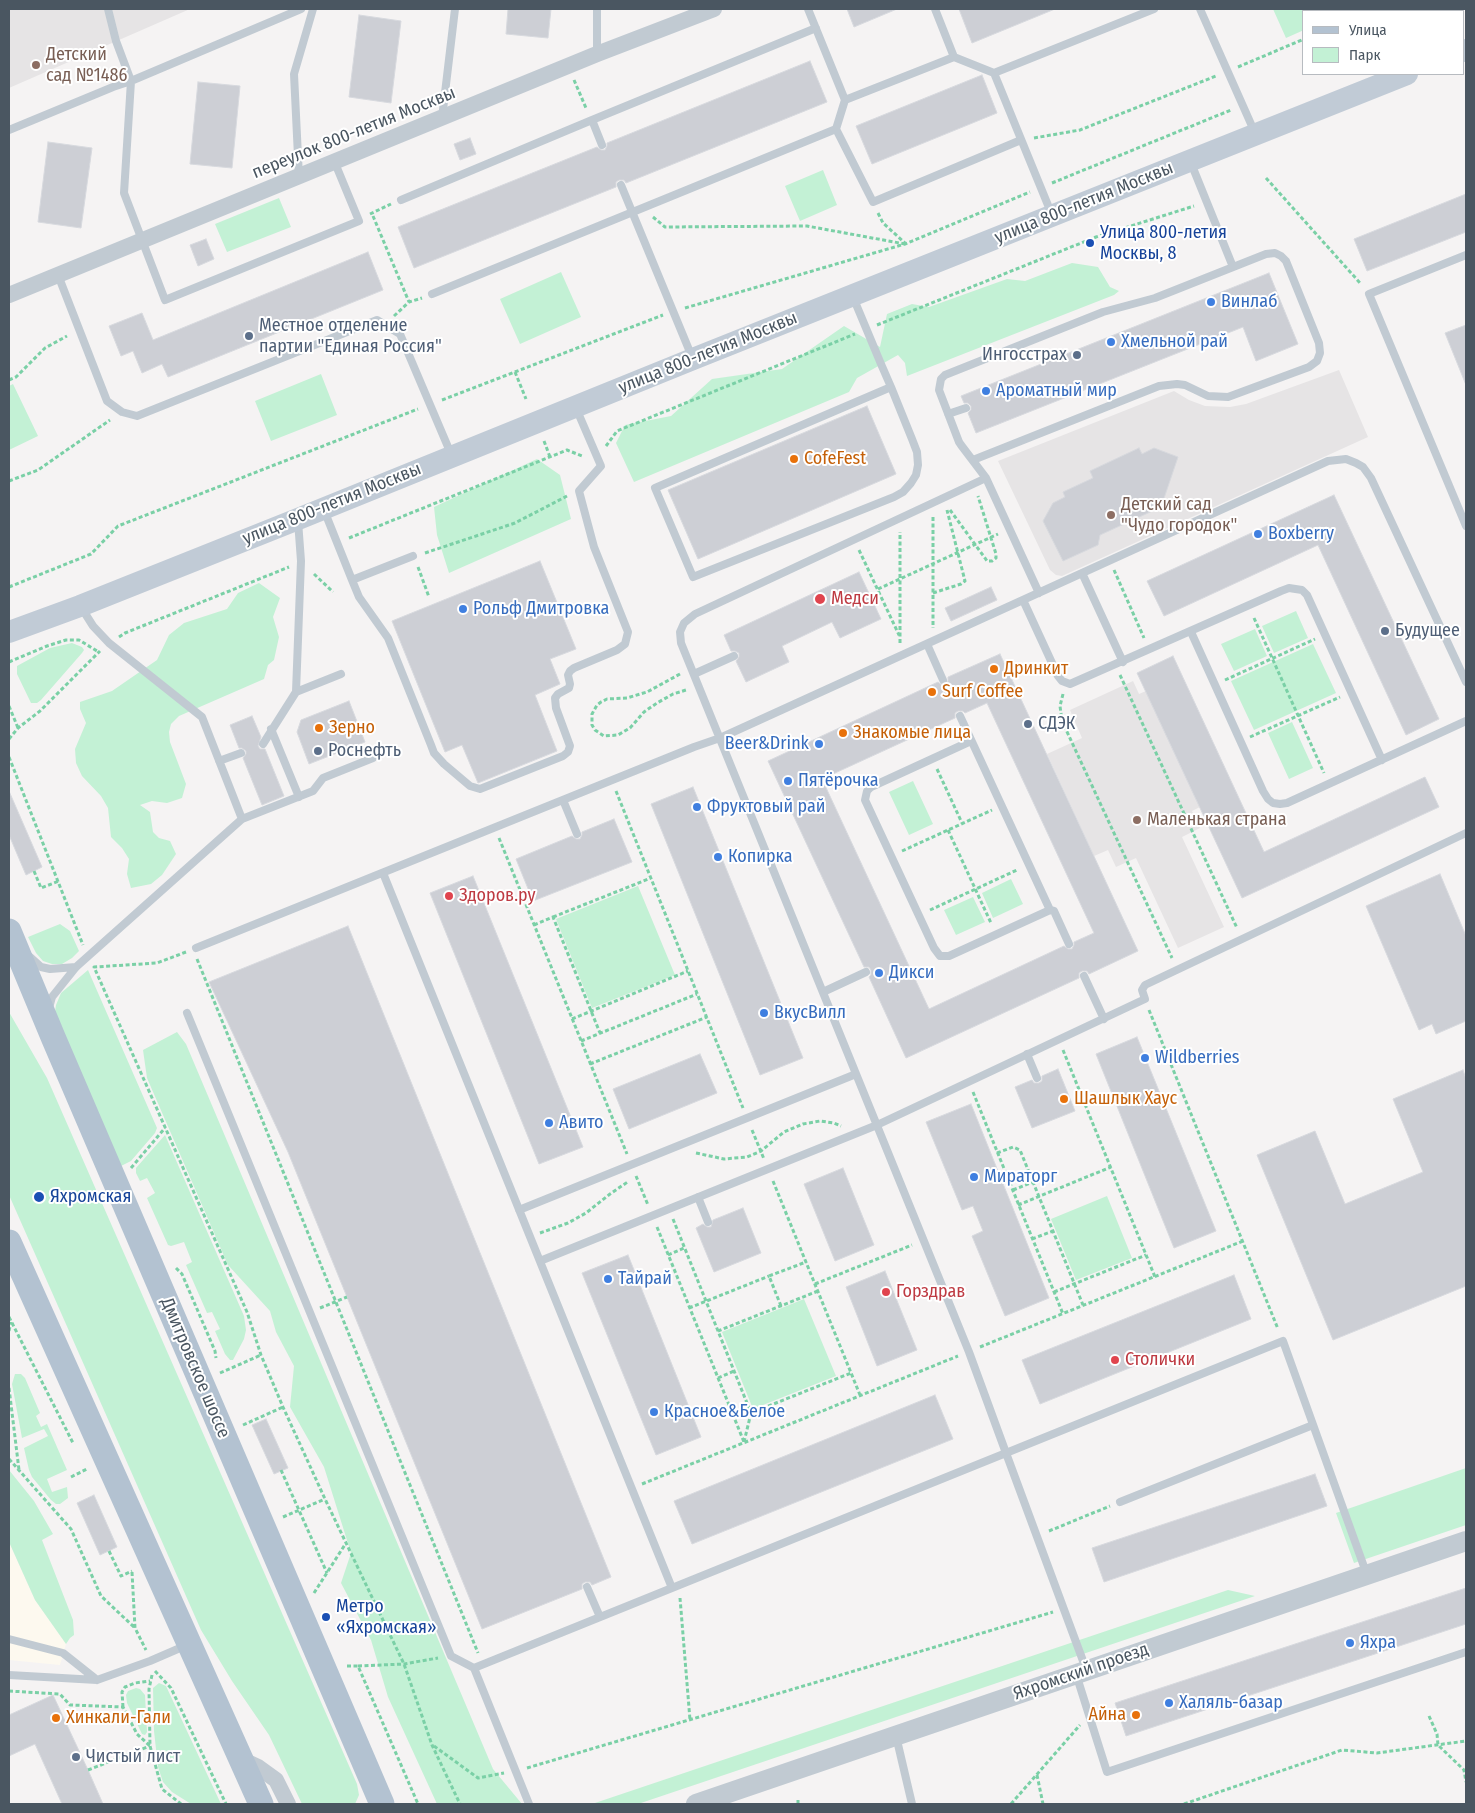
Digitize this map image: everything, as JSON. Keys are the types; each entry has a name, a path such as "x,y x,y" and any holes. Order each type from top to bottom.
{"main road":[{"name":"улица 800-летия Москвы","path":"9,632 80,606 298,519 693,358 1405,75"},
{"name":"Дмитровское шоссе","path":"10,933 52,1037 382,1804"},
{"path":"9,1242 261,1804"}],"street":[{"name":"переулок 800-летия Москвы","path":"9,295 597,54 714,9"},
{"name":"Яхромский проезд","path":"696,1804 1466,1541"},
{"path":"241,1759 258,1766 276,1780 288,1804"},
{"path":"370,1776 370,1804"}],"lane":[{"path":"108,9 116,41 131,81 124,193 165,300 359,221 335,162"},
{"path":"9,130 301,9"},
{"path":"299,177 294,74 313,9"},
{"path":"442,118 455,9"},
{"path":"597,9 597,54"},
{"path":"808,9 845,100 836,129 873,202 1021,140"},
{"path":"935,9 954,57"},
{"path":"845,100 954,57 994,73 1154,9"},
{"path":"1200,9 1256,135"},
{"path":"401,200 816,28"},
{"path":"994,73 1052,216"},
{"path":"592,120 602,144"},
{"path":"432,294 632,214 836,129"},
{"path":"1191,161 1233,267"},
{"path":"620,185 693,358"},
{"path":"972,460 1159,386 1185,385 1208,396 1228,397 1300,370 1317,361 1320,353 1319,343 1286,261 1275,253 1266,254 1155,298 1103,312 945,375 941,379 938,387 959,442 972,460 986,478 1039,593"},
{"path":"1466,255 1369,294 1466,526"},
{"path":"58,275 107,401 122,412 137,416 377,320 400,334 452,456"},
{"path":"853,295 867,329 916,452 918,465 916,475 903,492 894,497 693,577 654,488 890,387"},
{"path":"323,509 359,597 388,638 430,745 444,764 470,786 480,789 563,756 568,752 570,746 556,708 555,698 558,694 569,688 568,675 570,671 618,650 624,644 628,632 592,542 579,491 601,466 576,406"},
{"path":"948,414 966,408"},
{"path":"196,948 720,738 1328,461 1346,459 1363,467 1371,478 1466,682"},
{"path":"986,478 695,614 684,623 680,632 681,644 968,1352 1037,1536 1081,1672 1089,1715 1106,1772 1466,1652"},
{"path":"263,744 296,692 301,562 298,519"},
{"path":"352,580 413,556"},
{"path":"1082,573 1123,662"},
{"path":"1023,600 1058,676 1066,684 1078,682 1281,591 1289,588 1302,590 1307,595 1382,760"},
{"path":"80,606 93,626 109,643 202,717 242,819"},
{"path":"1191,632 1268,800 1273,803 1288,803 1466,721"},
{"path":"930,643 943,680"},
{"path":"694,674 734,656"},
{"path":"296,692 341,674"},
{"path":"960,716 1050,910 1054,911 1069,944"},
{"path":"271,729 299,796"},
{"path":"972,741 871,787 867,791 865,800 937,954 944,957 949,956 1050,910"},
{"path":"219,761 241,753"},
{"path":"52,1037 49,1008 52,997 76,967 242,819 313,791 324,778 373,758"},
{"path":"564,800 577,834"},
{"path":"540,1261 877,1125 1145,1000 1142,990 1145,985 1466,834"},
{"path":"383,873 632,1488 676,1586"},
{"path":"10,933 41,967 60,970 76,967"},
{"path":"823,992 866,972"},
{"path":"1084,976 1104,1019"},
{"path":"187,1013 451,1656 474,1668 529,1804"},
{"path":"1027,1054 1037,1078"},
{"path":"520,1210 856,1074"},
{"path":"698,1197 708,1222"},
{"path":"474,1668 1283,1341 1367,1574"},
{"path":"1120,1502 1313,1425"},
{"path":"588,1587 600,1617"},
{"path":"9,1639 63,1654 97,1680"},
{"path":"9,1675 97,1680 150,1661 188,1644"},
{"path":"896,1736 912,1804"}],"path":[{"path":"1021,140 1080,130 1302,40"},
{"path":"568,66 592,120"},
{"path":"9,587 91,554 97,550 118,526 672,312 905,244 1243,105"},
{"path":"1266,178 1369,294"},
{"path":"337,543 567,450 582,456 595,451 607,446 617,431 867,329 1096,237 1207,202"},
{"path":"380,209 372,213 410,302 384,324"},
{"path":"642,209 666,227 807,226 905,244"},
{"path":"883,223 905,244"},
{"path":"9,380 16,377 45,348 79,330"},
{"path":"515,372 526,399"},
{"path":"9,481 38,470 122,412"},
{"path":"543,441 550,457"},
{"path":"934,593 963,583 964,578 948,522 946,505 987,561 992,561 996,558 974,483"},
{"path":"432,552 515,522 566,496"},
{"path":"930,643 934,593 933,502"},
{"path":"900,518 900,656"},
{"path":"878,589 1010,529"},
{"path":"855,539 900,638"},
{"path":"413,556 429,596"},
{"path":"1109,561 1150,650"},
{"path":"9,739 18,728 40,711 109,643 125,633 301,562 333,592"},
{"path":"1248,606 1329,784"},
{"path":"1215,684 1324,634"},
{"path":"9,662 47,646 74,639 79,640 99,653"},
{"path":"690,666 665,684 648,692 627,698 607,699 601,702 592,714 592,725 595,730 604,736 618,736 630,728 644,712 657,703 674,694 699,688"},
{"path":"1066,684 1060,706 1062,721 1178,970"},
{"path":"1124,685 1242,939"},
{"path":"1241,742 1351,692"},
{"path":"9,706 18,728"},
{"path":"9,757 10,765 59,881 83,946"},
{"path":"932,759 962,823"},
{"path":"611,781 860,1395"},
{"path":"891,856 1001,805"},
{"path":"495,828 744,1442"},
{"path":"948,830 996,935"},
{"path":"919,915 1029,864"},
{"path":"34,871 41,888 59,881"},
{"path":"534,925 650,878"},
{"path":"553,917 600,1033"},
{"path":"173,956 157,963 94,967 248,1312 261,1355 283,1407 404,1664 432,1745 460,1804"},
{"path":"196,958 482,1664"},
{"path":"572,1019 688,971"},
{"path":"581,1041 697,994"},
{"path":"1145,1000 1283,1341"},
{"path":"590,1064 707,1017"},
{"path":"1069,1065 1155,1277"},
{"path":"977,1102 1063,1314"},
{"path":"696,1152 730,1160 747,1158 761,1151 784,1132 803,1124 820,1121 834,1123 854,1134"},
{"path":"997,1153 1013,1147 1020,1150 1083,1305"},
{"path":"689,1153 705,1150"},
{"path":"1018,1205 1111,1168"},
{"path":"530,1236 553,1229 580,1216 640,1173"},
{"path":"1012,1190 1033,1182"},
{"path":"1032,1239 1053,1231"},
{"path":"679,1234 751,1413 744,1442"},
{"path":"815,1284 923,1240"},
{"path":"1012,1334 1243,1241"},
{"path":"668,1255 684,1248"},
{"path":"1054,1292 1146,1255"},
{"path":"690,1308 806,1262"},
{"path":"769,1276 780,1306"},
{"path":"718,1331 818,1291"},
{"path":"320,1308 347,1297"},
{"path":"9,1331 10,1319"},
{"path":"10,1319 73,1443"},
{"path":"216,1375 261,1355"},
{"path":"632,1488 925,1369"},
{"path":"718,1378 734,1371"},
{"path":"751,1413 851,1373"},
{"path":"9,1388 20,1471"},
{"path":"238,1427 283,1407"},
{"path":"9,1459 71,1529 101,1596 135,1628 147,1653"},
{"path":"82,1461 90,1478"},
{"path":"71,1477 87,1469"},
{"path":"281,1470 327,1573"},
{"path":"278,1520 325,1499"},
{"path":"1037,1536 1120,1502"},
{"path":"312,1596 346,1543"},
{"path":"109,1551 121,1576 132,1571"},
{"path":"129,1565 132,1571 135,1628"},
{"path":"676,1586 690,1720"},
{"path":"432,1745 478,1778 516,1771 1054,1612"},
{"path":"358,1666 404,1664 451,1656"},
{"path":"181,1804 162,1790 150,1746 149,1689 153,1669 171,1688 226,1804"},
{"path":"150,1681 135,1683 125,1687 122,1692 123,1707 137,1734 150,1746"},
{"path":"9,1691 60,1694 70,1704 123,1707"},
{"path":"1011,1804 1089,1715"},
{"path":"1429,1716 1438,1745 1464,1770 1466,1782"},
{"path":"1184,1804 1342,1750 1377,1753 1466,1741"},
{"path":"88,1770 150,1746"},
{"path":"1037,1774 1043,1804"}],"shaded area":[{"name":"Детский сад №1486","path":"9,9 190,9 9,88"},
{"name":"Детский сад \"Чудо городок\"","path":"1339,370 1368,437 1062,576 1056,575 1050,570 998,461 1174,391 1189,400 1205,406 1230,407 1246,404"},
{"name":"Маленькая страна","path":"1133,681 1139,694 1146,691 1200,807 1192,811 1200,828 1182,837 1224,927 1178,948 1136,858 1116,867 1108,850 1094,856 1047,754 1082,738 1070,710"},
{"path":"9,1542 35,1600 66,1644 60,1665 9,1660"}],"green space":[{"path":"1273,9 1350,10 1302,10 1302,31 1286,38"},
{"path":"823,170 837,205 800,221 785,186"},
{"path":"279,198 291,227 227,252 215,224"},
{"path":"1072,263 1098,267 1110,287 1119,291 1114,295 907,376 905,363 898,355 857,378 849,392 634,482 616,443 625,425 671,416 712,379 782,369 844,326 880,347 887,314 912,304 929,307 1007,279 1025,281"},
{"path":"561,272 581,317 520,344 500,299"},
{"path":"321,374 337,415 271,441 255,401"},
{"path":"13,384 38,436 9,450 9,386"},
{"path":"537,459 560,475 571,519 449,573 437,535 434,507"},
{"path":"259,583 280,598 273,617 279,637 274,660 268,665 264,679 179,716 171,724 169,732 170,742 186,784 182,798 167,803 152,801 140,805 150,812 153,832 159,838 170,841 176,854 162,875 151,884 131,888 127,874 129,859 122,848 111,837 108,808 101,796 82,776 76,763 75,749 86,723 80,709 80,702 112,691 157,660 169,635 184,623 227,609 238,593"},
{"path":"1296,611 1308,638 1274,653 1262,626"},
{"path":"1255,629 1267,656 1234,671 1221,644"},
{"path":"72,643 82,647 84,650 82,653 41,700 37,703 31,703 17,674 17,666 50,648"},
{"path":"1313,644 1336,693 1254,730 1231,681"},
{"path":"1292,722 1313,768 1289,779 1268,733"},
{"path":"913,781 933,824 909,835 889,792"},
{"path":"1011,879 1023,904 993,918 982,893"},
{"path":"638,886 675,975 592,1008 556,919"},
{"path":"973,897 985,922 956,935 944,910"},
{"path":"60,924 70,931 79,951 62,964 52,964 43,961 36,953 28,937"},
{"path":"88,970 157,1128 155,1133 131,1161 119,1167 54,1018 56,1005 61,993"},
{"path":"9,1012 47,1078 357,1784 359,1795 355,1804 302,1804 269,1735 232,1681 201,1630 9,1195"},
{"path":"177,1032 186,1044 493,1769 522,1804 437,1804 388,1697 371,1640 341,1583 351,1553 324,1467 290,1407 294,1366 276,1332 270,1311 228,1265 147,1078 143,1050"},
{"path":"165,1135 244,1316 246,1330 244,1339 233,1360 230,1360 225,1354 215,1331 220,1329 212,1312 207,1313 186,1265 192,1262 184,1242 171,1246 168,1245 147,1198 155,1193 147,1178 140,1181 136,1173 136,1168"},
{"path":"1107,1196 1132,1258 1076,1280 1051,1219"},
{"path":"804,1299 836,1376 753,1409 722,1332"},
{"path":"15,1374 21,1374 25,1378 40,1413 36,1416 41,1427 47,1424 67,1470 47,1479 52,1492 67,1487 68,1498 60,1504 56,1504 51,1500 32,1477 29,1470 24,1448 48,1436 44,1429 22,1438 12,1384"},
{"path":"1466,1468 1466,1525 1354,1563 1336,1513"},
{"path":"9,1470 34,1501 53,1534 42,1540 73,1620 74,1635 66,1644 35,1600 9,1542"},
{"path":"1228,1590 1255,1596 638,1804 592,1804"},
{"path":"159,1683 166,1686 221,1804 191,1804 172,1792 163,1782 158,1767 154,1731 153,1688"},
{"path":"136,1688 140,1689 145,1695 147,1732 145,1735 142,1734 127,1703 126,1695 128,1691"}],"building":[{"path":"508,9 551,9 548,38 506,34"},
{"path":"847,9 897,9 854,27"},
{"path":"959,9 1055,9 972,43"},
{"path":"359,15 401,21 391,103 349,97"},
{"path":"810,61 827,102 626,183 624,180 619,180 616,182 616,187 414,268 398,227 597,147 605,150 607,143"},
{"path":"982,75 997,113 872,164 856,126"},
{"path":"198,82 240,86 232,168 190,164"},
{"path":"470,138 476,154 460,160 454,144"},
{"path":"48,142 92,148 81,228 38,222"},
{"path":"1466,194 1466,232 1367,271 1354,239"},
{"path":"206,239 214,259 198,266 190,245"},
{"path":"368,252 383,290 168,377 162,364 142,373 133,351 121,356 109,326 142,313 153,340"},
{"path":"1269,273 1298,344 1256,361 1243,327 976,433 968,413 971,410 971,406 968,403 964,403 961,396"},
{"path":"1466,325 1466,385 1445,333"},
{"path":"867,406 896,474 698,559 668,490"},
{"path":"1139,448 1142,454 1154,448 1178,457 1161,507 1100,535 1098,545 1063,561 1043,521 1053,503 1065,497 1063,492 1093,478 1090,471"},
{"path":"1334,495 1439,719 1406,735 1318,545 1164,616 1147,581"},
{"path":"540,561 576,649 550,659 560,684 535,695 557,751 478,783 462,745 445,752 392,621"},
{"path":"859,572 881,619 840,638 832,622 782,646 789,662 746,682 736,661 739,653 731,651 724,635"},
{"path":"991,587 997,600 951,621 945,608"},
{"path":"1000,654 1138,951 1089,974 1087,971 1082,971 1079,973 1079,978 906,1058 869,977 871,970 869,967 864,967 768,761 938,682 946,685 948,677","holes":["987,703 1094,933 1074,942 1072,949 1064,946 929,1009 822,779 955,718 955,713 958,711 965,713"]},
{"path":"1173,656 1264,852 1425,777 1439,807 1242,898 1137,673"},
{"path":"349,701 365,742 309,764 297,732 301,720"},
{"path":"252,716 261,737 258,746 260,749 265,749 284,796 262,805 243,758 246,751 239,748 230,725"},
{"path":"693,787 803,1058 760,1075 651,804"},
{"path":"9,791 42,867 26,875 9,835"},
{"path":"614,819 632,862 533,901 516,859 572,836 580,839 582,832"},
{"path":"1440,874 1466,936 1466,1021 1436,1034 1432,1024 1419,1030 1366,906"},
{"path":"473,876 583,1147 539,1164 430,893"},
{"path":"348,926 611,1577 592,1585 590,1582 585,1582 582,1584 582,1589 482,1629 288,1152 209,982"},
{"path":"1137,1037 1216,1231 1174,1248 1096,1054"},
{"path":"700,1054 717,1093 629,1129 613,1089"},
{"path":"1058,1069 1075,1111 1032,1128 1015,1087 1032,1080 1034,1083 1039,1083 1042,1081 1042,1076"},
{"path":"1463,1070 1466,1079 1466,1286 1333,1340 1257,1155 1315,1131 1345,1204 1423,1172 1393,1099"},
{"path":"971,1104 1049,1298 1005,1316 972,1236 983,1231 973,1206 962,1210 926,1122"},
{"path":"843,1168 874,1245 835,1261 804,1184"},
{"path":"743,1208 761,1253 714,1272 696,1228 703,1224 711,1227 713,1220"},
{"path":"628,1255 701,1437 656,1455 582,1273"},
{"path":"885,1271 917,1350 877,1366 846,1287"},
{"path":"1234,1275 1251,1319 1040,1404 1022,1360"},
{"path":"935,1395 953,1439 692,1544 674,1501"},
{"path":"266,1419 288,1468 274,1474 252,1425"},
{"path":"1315,1474 1327,1506 1104,1582 1092,1548"},
{"path":"94,1495 117,1547 100,1555 77,1503"},
{"path":"1466,1588 1466,1624 1126,1736 1115,1703"},
{"path":"53,1695 103,1804 62,1804 35,1744 9,1756 9,1715"}],"place":[{"name":"Детский сад №1486","path":"36,65"},
{"name":"Улица 800-летия Москвы, 8","path":"1090,243"},
{"name":"Винлаб","path":"1211,302"},
{"name":"Местное отделение партии \"Единая Россия\"","path":"249,336"},
{"name":"Хмельной рай","path":"1111,342"},
{"name":"Ингосстрах","path":"1077,355"},
{"name":"Ароматный мир","path":"986,391"},
{"name":"CofeFest","path":"794,459"},
{"name":"Детский сад \"Чудо городок\"","path":"1111,515"},
{"name":"Boxberry","path":"1258,534"},
{"name":"Медси","path":"820,599"},
{"name":"Рольф Дмитровка","path":"463,609"},
{"name":"Будущее","path":"1385,631"},
{"name":"Дринкит","path":"994,669"},
{"name":"Surf Coffee","path":"932,692"},
{"name":"СДЭК","path":"1028,724"},
{"name":"Зерно","path":"319,728"},
{"name":"Знакомые лица","path":"843,733"},
{"name":"Beer&Drink","path":"819,744"},
{"name":"Роснефть","path":"318,751"},
{"name":"Пятёрочка","path":"788,781"},
{"name":"Фруктовый рай","path":"697,807"},
{"name":"Маленькая страна","path":"1137,820"},
{"name":"Копирка","path":"718,857"},
{"name":"Здоров.ру","path":"449,896"},
{"name":"Дикси","path":"879,973"},
{"name":"ВкусВилл","path":"764,1013"},
{"name":"Wildberries","path":"1145,1058"},
{"name":"Шашлык Хаус","path":"1064,1099"},
{"name":"Авито","path":"549,1123"},
{"name":"Мираторг","path":"974,1177"},
{"name":"Яхромская","path":"39,1197"},
{"name":"Тайрай","path":"608,1279"},
{"name":"Горздрав","path":"886,1292"},
{"name":"Столички","path":"1115,1360"},
{"name":"Красное&Белое","path":"654,1412"},
{"name":"Метро «Яхромская»","path":"326,1617"},
{"name":"Яхра","path":"1350,1643"},
{"name":"Халяль-базар","path":"1169,1703"},
{"name":"Айна","path":"1136,1715"},
{"name":"Хинкали-Гали","path":"56,1718"},
{"name":"Чистый лист","path":"76,1757"}]}
